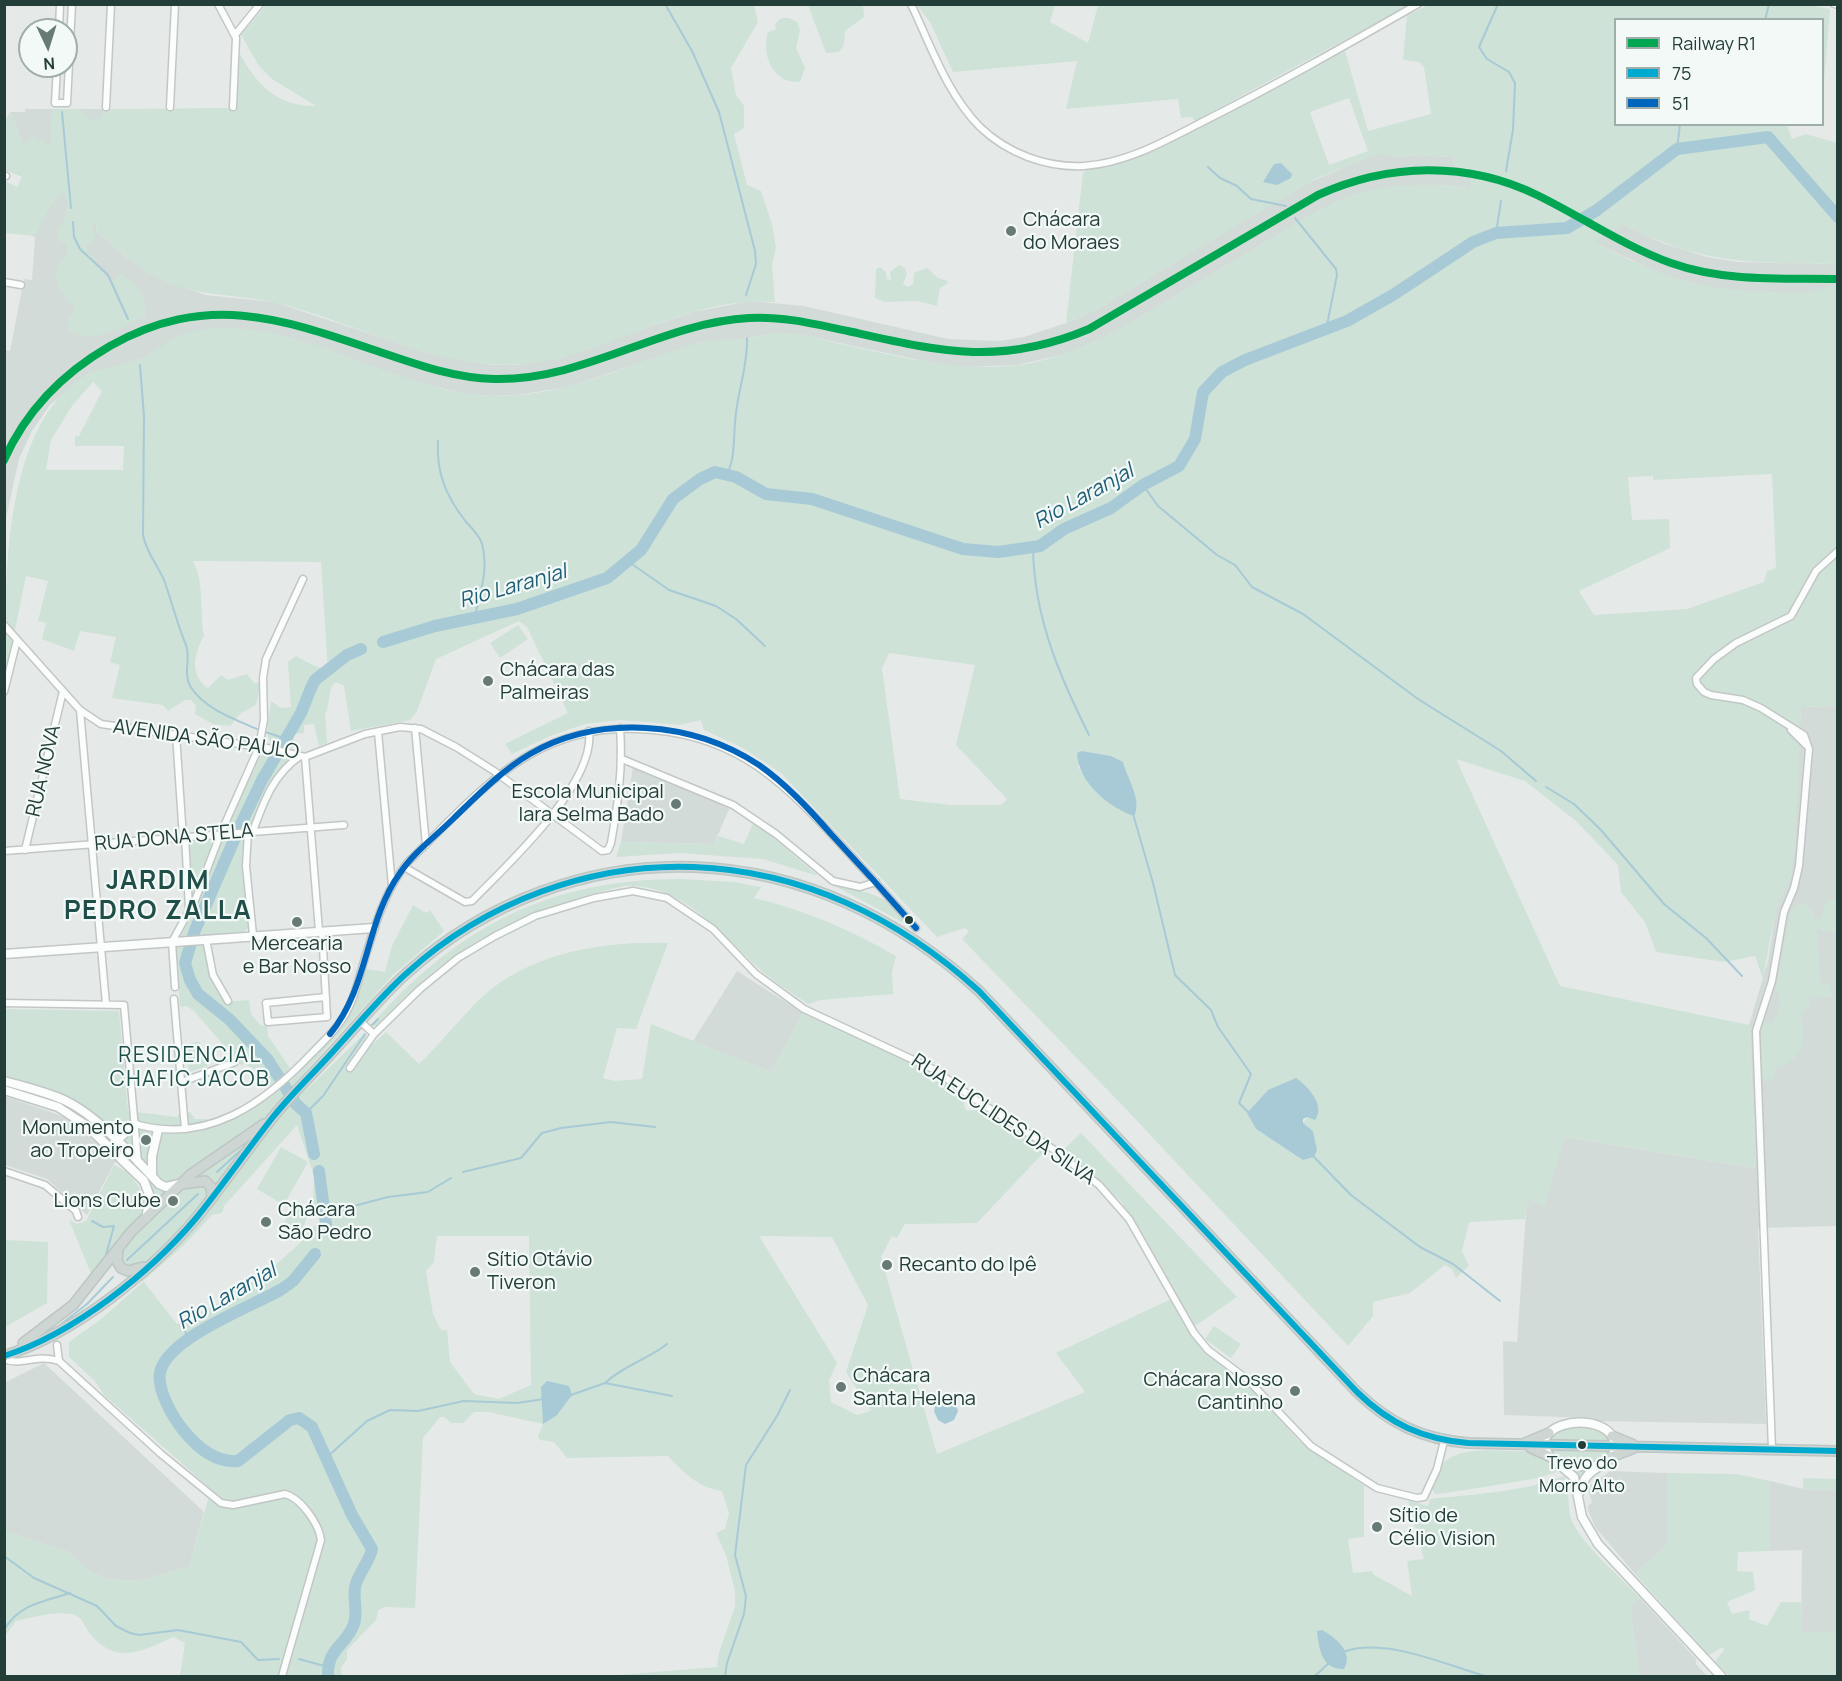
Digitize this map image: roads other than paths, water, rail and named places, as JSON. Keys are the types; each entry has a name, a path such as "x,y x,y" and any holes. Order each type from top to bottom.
{"main road":[{"path":"4,1357 79,1320 119,1291 181,1235 278,1111 360,1022 406,973 468,926 517,901 573,882 626,870 709,868 764,875 834,897 903,932 952,967 979,991 1372,1407 1406,1429 1444,1441 1520,1445 1838,1451"},
{"path":"4,954 374,928"},
{"path":"8,1087 85,1112 106,1132 147,1186 150,1197 146,1218"},
{"path":"59,1103 138,1163 164,1186 206,1181 211,1186 212,1197"},
{"path":"4,1357 67,1312 85,1292 118,1247 180,1184 278,1111"},
{"path":"106,1132 121,1130 135,1124"},
{"path":"113,1144 135,1124"},
{"path":"152,1177 153,1149 158,1130"},
{"path":"118,1247 117,1261 121,1268 128,1271 147,1266"},
{"path":"1520,1445 1567,1425 1586,1424 1603,1428 1612,1436 1640,1447"},
{"path":"1549,1433 1545,1445 1549,1456"},
{"path":"1611,1457 1615,1446 1612,1436"},
{"path":"1520,1445 1549,1456 1574,1477 1579,1493 1581,1513 1594,1539 1721,1677"},
{"path":"1579,1493 1586,1476 1599,1466 1611,1457 1640,1447"},
{"path":"1562,1465 1599,1466"}],"street":[{"path":"106,108 111,4"},
{"path":"170,107 175,4"},
{"path":"218,4 235,36 233,107"},
{"path":"235,36 260,4"},
{"path":"911,4 953,91 981,128 1006,147 1028,157 1050,164 1081,166 1109,163 1149,149 1243,102 1416,5"},
{"path":"56,78 55,103 67,103 68,78"},
{"path":"4,282 21,285"},
{"path":"1772,1449 1756,1031 1772,981 1784,912 1794,888 1799,866 1809,749 1804,735 1752,703 1704,692 1696,684 1696,678 1736,642 1791,616 1816,571 1838,551"},
{"path":"175,987 172,942 196,898 220,835 259,747 266,659 303,579"},
{"name":"AVENIDA SÃO PAULO","path":"4,625 80,710 93,721 106,726 176,734 303,756 378,732 415,728"},
{"path":"4,692 17,640"},
{"name":"RUA NOVA","path":"25,850 63,691"},
{"path":"80,710 106,1004"},
{"path":"415,728 456,747 500,775 551,815 600,850 605,851 611,843 622,759 620,728"},
{"path":"415,728 426,845"},
{"path":"135,1124 158,1130 185,1129 224,1120 250,1107 288,1079 329,1035 349,1009 374,928 404,867 500,775 540,749 589,731 620,728 682,733 744,756 793,793 916,928"},
{"path":"404,867 469,903 551,815 587,759 590,746 589,731"},
{"path":"378,732 392,888"},
{"path":"176,734 189,908"},
{"path":"254,935 246,866 248,832 274,781 282,770 303,756 312,827 326,997 327,1017 268,1022 267,1003 326,997"},
{"path":"622,759 734,804 776,834 833,881 860,887 876,882"},
{"name":"RUA DONA STELA","path":"4,852 344,825"},
{"path":"389,864 399,874"},
{"name":"RUA EUCLIDES DA SILVA","path":"350,1068 374,1034 429,982 458,958 495,936 535,916 622,892 633,891 667,898 707,924 756,974 804,1009 935,1070 972,1098 1056,1151 1099,1185 1129,1219 1201,1342 1248,1380 1311,1446 1377,1488 1417,1498 1424,1497 1444,1441"},
{"path":"202,939 213,975 228,1001"},
{"path":"174,999 185,1129"},
{"path":"4,1003 125,1006 138,1163"},
{"path":"360,1022 374,1034"},
{"path":"182,1082 235,1062"},
{"path":"4,1171 45,1185 76,1211 78,1217"},
{"path":"57,1345 58,1361"},
{"path":"4,1357 16,1363 41,1357 58,1361 161,1454 221,1503 233,1505 285,1494 300,1503 320,1534 321,1540 282,1677"}],"water":[{"path":"1281,163 1292,174 1291,178 1277,185 1263,182 1274,164"},
{"path":"1082,751 1111,756 1123,762 1136,797 1134,816 1114,806 1096,792 1079,764 1077,753"},
{"path":"1296,1078 1310,1091 1318,1109 1315,1120 1307,1117 1303,1119 1303,1123 1313,1131 1317,1150 1314,1157 1303,1160 1256,1129 1247,1113 1268,1090"},
{"path":"547,1381 569,1386 572,1395 557,1415 543,1424 541,1387"},
{"path":"943,1395 954,1398 958,1411 954,1420 945,1424 938,1420 934,1411 937,1398"},
{"path":"1322,1630 1338,1641 1345,1651 1347,1657 1344,1669 1331,1666 1323,1657 1317,1631"}],"waterway":[{"path":"665,4 692,51 719,112 755,251 756,264 746,295"},
{"path":"1498,4 1479,47 1487,59 1509,72 1515,83 1513,130 1506,171"},
{"path":"1766,18 1769,4"},
{"path":"62,112 71,208"},
{"path":"1677,149 1680,126"},
{"name":"Rio Laranjal","path":"383,642 435,626 517,609 607,578 641,550 673,499 700,479 715,472 736,477 766,494 812,499 963,549 998,552 1040,546 1064,529 1111,508 1143,485 1179,466 1195,439 1203,392 1222,372 1245,360 1347,321 1393,295 1473,242 1496,233 1567,228 1597,210 1677,149 1768,137 1838,217"},
{"path":"1208,167 1220,178 1237,186 1251,199 1286,206"},
{"path":"1496,233 1501,201"},
{"path":"1295,218 1336,269 1337,275 1326,330"},
{"path":"73,222 74,237 80,249 108,275 128,319"},
{"path":"727,474 733,453 736,413 747,338"},
{"path":"140,365 144,416 143,535 164,580 186,645 188,681 203,701 231,718 259,730"},
{"path":"438,441 439,464 444,484 459,512 478,535 482,544 485,563 475,617"},
{"path":"1143,485 1158,506 1217,555 1235,565 1252,587 1303,614 1418,699 1501,751 1536,781"},
{"path":"1033,548 1034,573 1043,622 1058,668 1089,735"},
{"path":"629,562 669,590 716,606 736,619 765,646"},
{"name":"Rio Laranjal","path":"314,1154 306,1113 296,1104 268,1060 229,1019 198,994 190,980 185,963 195,930 241,824 262,780 301,713 315,680 347,655 361,649"},
{"path":"265,732 287,739"},
{"path":"1546,787 1574,804 1601,830 1664,904 1706,938 1742,976"},
{"path":"1133,814 1153,883 1175,975 1211,1010 1218,1027 1251,1074 1239,1103 1249,1113"},
{"path":"372,1025 378,1019"},
{"path":"306,1113 323,1096 365,1034"},
{"path":"463,1172 521,1158 542,1133 561,1128 611,1122 655,1127"},
{"path":"217,1172 241,1150"},
{"path":"1312,1155 1351,1195 1420,1247 1453,1264 1500,1301"},
{"name":"Rio Laranjal","path":"319,1171 326,1224"},
{"path":"327,1218 350,1207 388,1197 428,1192 451,1178"},
{"path":"127,1260 198,1194"},
{"path":"92,1221 103,1227 114,1226 106,1255"},
{"name":"Rio Laranjal","path":"315,1254 293,1281 282,1289 212,1324 178,1348 166,1360 160,1373 160,1380 167,1404 175,1419 195,1443 215,1457 238,1461 290,1420 299,1418 312,1427 352,1515 372,1549 355,1587 354,1624 334,1653 328,1676"},
{"path":"60,1325 87,1304 113,1277"},
{"path":"180,1324 190,1339"},
{"path":"605,1383 667,1344"},
{"path":"571,1395 605,1383 672,1396"},
{"path":"725,1676 727,1663 744,1614 746,1596 735,1555 746,1465 777,1416 790,1390"},
{"path":"326,1458 367,1421 390,1410 418,1411 464,1401 517,1403 544,1399"},
{"path":"4,1556 34,1578 97,1606 116,1626 130,1633 139,1635 178,1630 241,1642 258,1660 279,1659"},
{"path":"4,1630 10,1621 24,1609 70,1593"},
{"path":"1343,1652 1359,1648 1395,1650 1433,1659 1485,1676"},
{"path":"299,1659 328,1667"},
{"path":"1315,1676 1329,1663"}],"rail line":[{"name":"R1","path":"4,460 23,425 48,395 77,368 110,346 146,329 181,319 215,315 248,316 281,322 439,371 494,379 527,377 560,371 684,330 716,322 749,318 799,321 940,349 997,352 1056,341 1089,329 1318,195 1345,184 1400,172 1428,170 1456,172 1483,176 1510,184 1537,195 1654,256 1691,269 1753,278 1838,279"}],"place":[{"name":"Chácara do Moraes","path":"1011,231"},
{"name":"Chácara das Palmeiras","path":"488,681"},
{"name":"Escola Municipal Iara Selma Bado","path":"676,804"},
{"name":"Mercearia e Bar Nosso","path":"297,922"},
{"name":"Monumento ao Tropeiro","path":"146,1140"},
{"name":"Lions Clube","path":"173,1201"},
{"name":"Chácara São Pedro","path":"266,1222"},
{"name":"Recanto do Ipê","path":"887,1265"},
{"name":"Sítio Otávio Tiveron","path":"475,1272"},
{"name":"Chácara Santa Helena","path":"841,1387"},
{"name":"Chácara Nosso Cantinho","path":"1295,1391"},
{"name":"Trevo do Morro Alto","path":"1582,1445"},
{"name":"Sítio de Célio Vision","path":"1377,1527"}],"district":[{"name":"JARDIM PEDRO ZALLA","path":"158,897"},
{"name":"RESIDENCIAL CHAFIC JACOB","path":"190,1068"}]}
